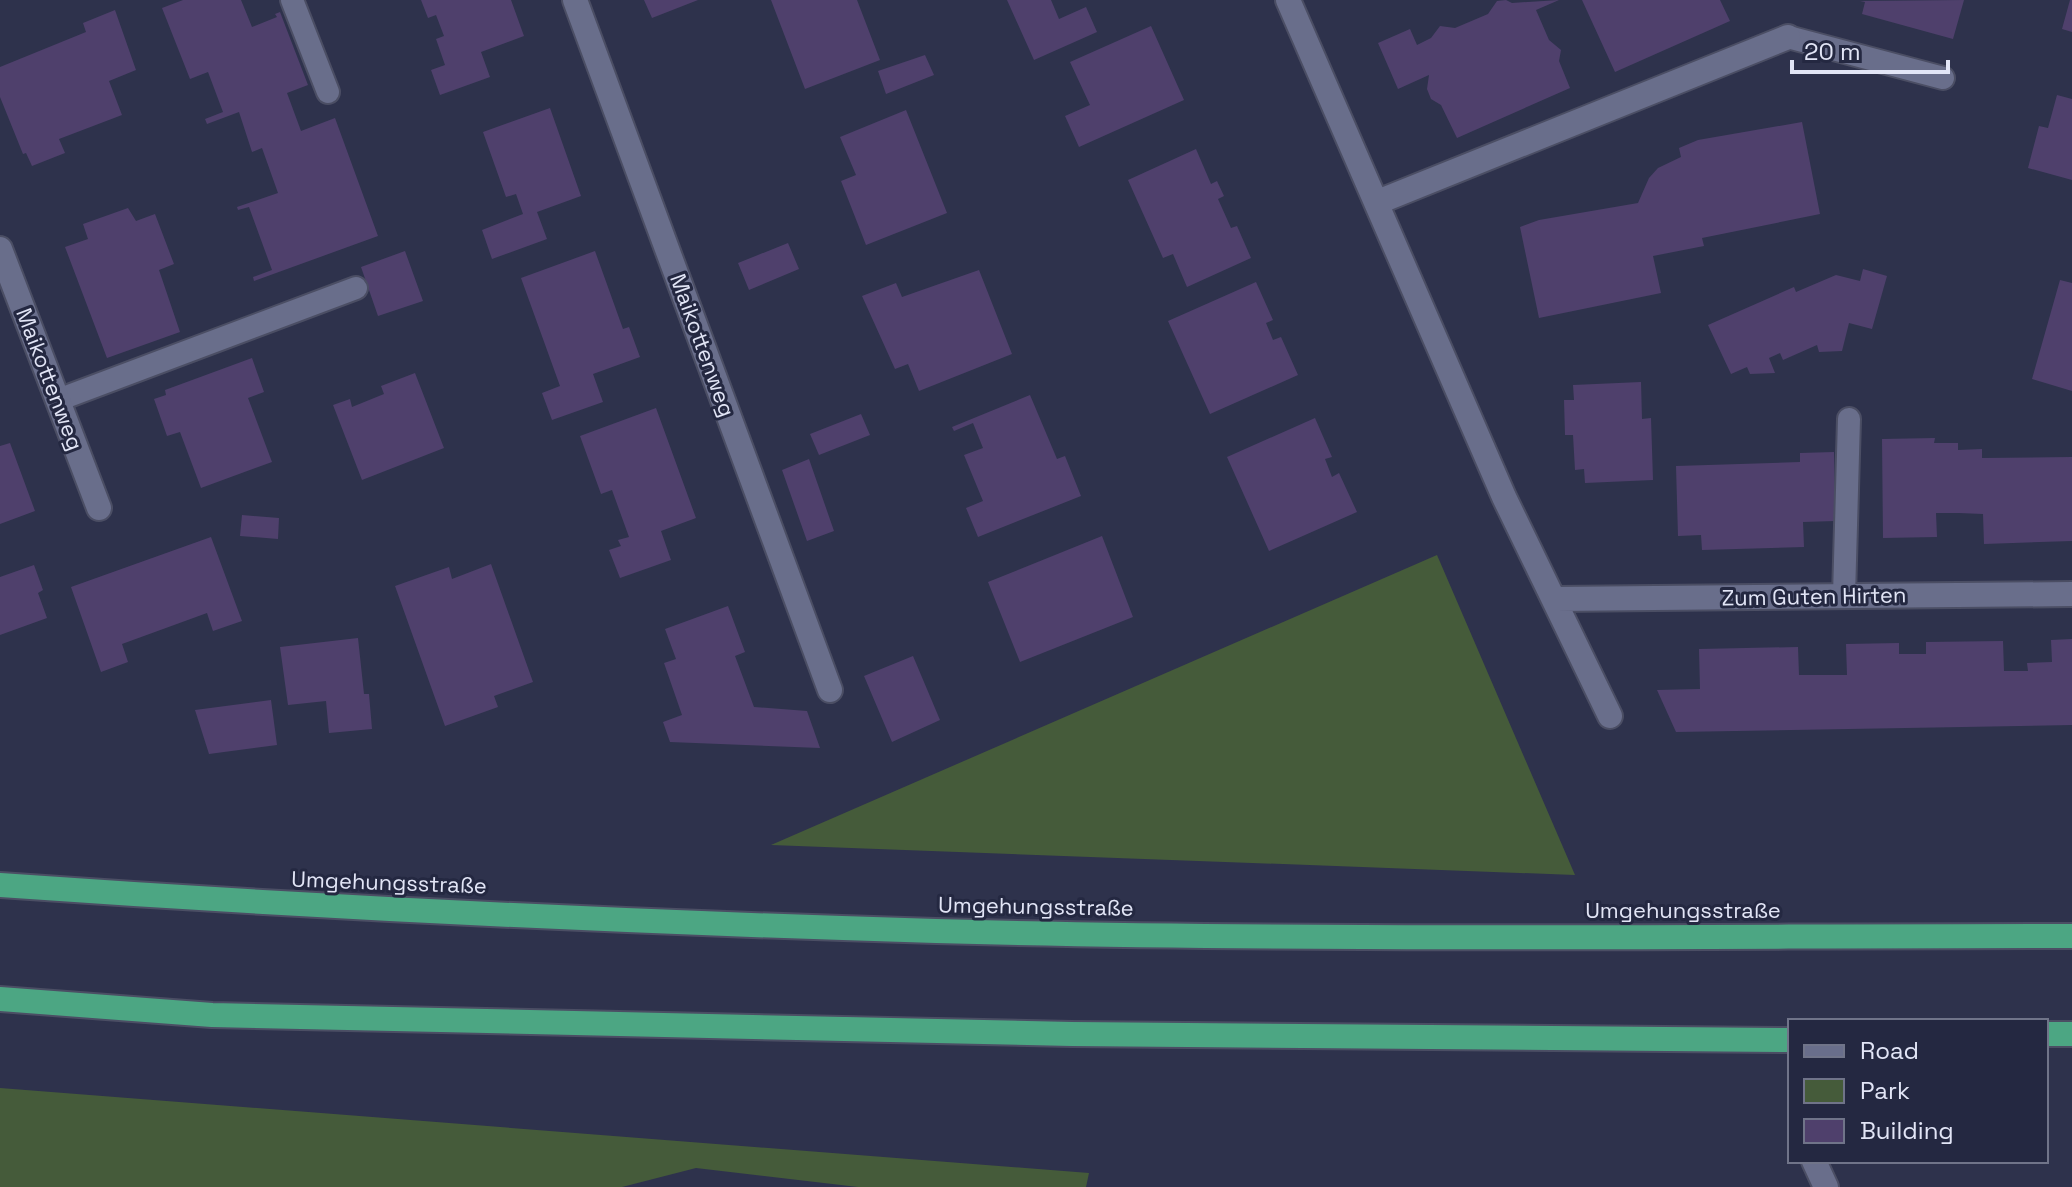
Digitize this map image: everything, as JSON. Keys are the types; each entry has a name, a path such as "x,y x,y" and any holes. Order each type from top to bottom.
{"highway":[{"name":"Umgehungsstraße","path":"0,885 230,901 935,931 1309,937 2072,936"},
{"path":"0,999 212,1015 1072,1034 1788,1040"},
{"path":"2048,1034 2072,1034"}],"street":[{"name":"Maikottenweg","path":"575,0 830,690"},
{"path":"1288,0 1504,497 1610,716"},
{"path":"1378,202 1788,37"},
{"name":"Maikottenweg","path":"0,249 99,508"},
{"name":"Zum Guten Hirten","path":"1556,599 2072,594"},
{"path":"1815,1163 1826,1187"}],"lane":[{"path":"292,0 328,92"},
{"path":"1788,37 1943,78"},
{"path":"58,400 356,288"},
{"path":"1844,596 1849,419"}],"green space":[{"path":"1437,555 1575,875 771,845"},
{"path":"0,1088 1089,1173 1086,1187 858,1187 696,1168 622,1187 0,1187"}],"building":[{"path":"183,0 241,0 252,27 277,17 275,14 280,12 308,85 287,93 301,131 335,118 378,236 254,281 253,277 272,270 249,207 238,210 237,207 278,193 262,148 252,152 239,112 207,124 205,119 223,112 208,72 190,79 162,8"},
{"path":"421,0 511,0 524,36 481,52 490,77 440,95 431,70 445,65 436,39 444,36 436,15 428,18"},
{"path":"644,0 698,0 652,18"},
{"path":"771,0 857,0 880,60 805,89"},
{"path":"1007,0 1051,0 1059,19 1086,7 1097,32 1034,60"},
{"path":"1559,0 1536,10 1549,40 1561,50 1559,61 1570,88 1457,138 1441,105 1431,99 1427,89 1429,75 1398,89 1378,43 1410,29 1417,45 1431,38 1440,26 1455,28 1488,14 1497,1 1512,3"},
{"path":"1582,0 1720,0 1730,21 1615,72"},
{"path":"1964,0 1953,39 1862,14 1865,2 1860,1"},
{"path":"2072,0 2072,32 2062,29"},
{"path":"115,10 136,70 109,81 122,115 59,139 65,153 32,166 26,153 23,154 0,97 0,67 86,32 83,23"},
{"path":"1151,26 1184,100 1079,147 1065,116 1090,105 1070,62"},
{"path":"925,55 934,75 886,94 878,71"},
{"path":"2057,95 2072,99 2072,180 2028,168 2039,126 2048,128"},
{"path":"550,108 581,196 537,212 547,239 492,259 482,230 523,214 516,194 506,197 483,132"},
{"path":"906,110 947,213 866,245 841,181 856,175 840,137"},
{"path":"1802,122 1820,214 1702,238 1704,246 1653,256 1661,293 1539,318 1520,227 1539,220 1638,203 1649,178 1658,168 1681,157 1679,148 1698,140"},
{"path":"1196,149 1211,184 1217,181 1224,196 1218,199 1231,228 1237,226 1251,258 1187,287 1173,254 1163,258 1128,180"},
{"path":"128,208 136,221 155,214 174,264 159,270 180,332 107,358 65,247 88,239 83,224"},
{"path":"788,243 799,269 749,290 738,263"},
{"path":"405,251 423,301 378,316 361,267"},
{"path":"595,251 623,329 629,327 640,357 593,374 603,402 552,420 542,393 560,386 521,278"},
{"path":"1863,269 1887,276 1872,329 1849,323 1842,351 1819,352 1817,345 1783,360 1780,353 1769,358 1775,373 1750,374 1747,367 1731,374 1708,325 1794,287 1796,292 1836,275 1860,281"},
{"path":"979,270 1012,354 919,391 908,364 895,369 862,296 896,283 902,297"},
{"path":"2060,280 2072,283 2072,391 2032,379"},
{"path":"1256,282 1273,320 1266,323 1273,340 1281,337 1298,375 1210,414 1168,321"},
{"path":"252,358 264,392 248,398 272,462 201,488 180,432 167,436 154,399 166,395 165,390"},
{"path":"415,373 444,448 362,480 333,405 350,399 352,407 384,394 381,386"},
{"path":"1641,382 1642,419 1651,418 1653,480 1585,483 1584,469 1575,470 1573,435 1565,435 1564,400 1574,400 1573,385"},
{"path":"1030,395 1057,459 1065,456 1081,496 978,537 966,508 983,501 964,455 983,448 973,423 954,431 952,427"},
{"path":"656,408 696,518 661,531 671,560 620,578 609,550 621,546 618,540 629,537 612,490 601,494 580,436"},
{"path":"861,414 870,435 819,455 810,434"},
{"path":"1315,418 1332,457 1325,459 1332,477 1339,473 1357,512 1269,551 1227,457"},
{"path":"1935,438 1934,443 1958,443 1958,450 1982,449 1982,458 2072,457 2072,541 1984,544 1983,514 1959,513 1936,513 1937,537 1883,538 1882,439"},
{"path":"10,443 35,511 0,524 0,446"},
{"path":"1834,452 1835,521 1803,522 1804,547 1702,550 1701,535 1678,536 1676,466 1800,462 1800,453"},
{"path":"809,459 834,531 807,541 782,470"},
{"path":"242,515 279,518 278,539 240,536"},
{"path":"1102,536 1133,617 1020,662 988,582"},
{"path":"211,537 242,621 213,631 207,613 122,644 128,662 101,672 71,587"},
{"path":"491,564 533,682 494,696 498,707 445,726 395,586 449,567 452,579"},
{"path":"34,565 43,590 38,593 47,618 0,635 0,577"},
{"path":"728,606 745,652 735,656 754,707 807,711 820,748 670,742 663,722 682,715 664,663 676,659 665,629"},
{"path":"358,638 364,694 369,694 372,729 329,733 326,701 288,705 280,647"},
{"path":"2072,639 2072,725 1676,732 1657,690 1700,689 1699,649 1798,647 1799,675 1847,675 1846,644 1899,643 1899,654 1926,654 1926,642 2003,641 2004,671 2028,671 2027,663 2052,662 2051,640"},
{"path":"913,656 940,720 892,742 864,676"},
{"path":"271,700 277,745 209,754 195,710"}]}
